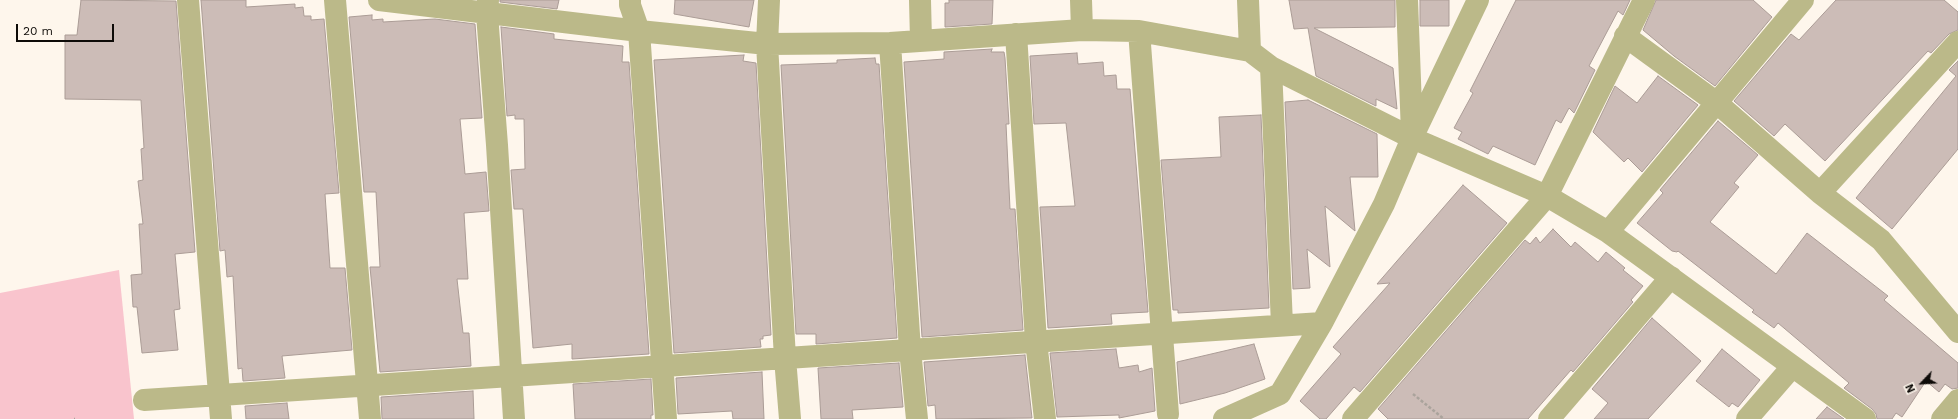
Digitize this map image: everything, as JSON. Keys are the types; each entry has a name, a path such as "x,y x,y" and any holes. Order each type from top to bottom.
{"street":[{"path":"188,0 221,419"},
{"path":"335,0 370,419"},
{"path":"378,0 487,7 639,31 767,44 890,42 1082,30 1139,31 1250,51 1271,67 1412,138 1547,196 1608,232 1865,419"},
{"path":"630,0 630,5 639,31 666,419"},
{"path":"769,0 767,44 785,358 790,419"},
{"path":"920,0 921,40"},
{"path":"1081,0 1082,30"},
{"path":"1248,0 1250,51"},
{"path":"1408,0 1412,138"},
{"path":"1224,419 1280,394 1322,323 1384,204 1412,138 1478,0"},
{"path":"1353,419 1547,196 1644,0"},
{"path":"1608,232 1803,0"},
{"path":"487,7 514,419"},
{"path":"1139,31 1168,414"},
{"path":"1016,34 1036,341 1045,419"},
{"path":"1625,36 1717,103 1820,193 1881,240 1958,332"},
{"path":"890,42 910,350 917,419"},
{"path":"1820,193 1958,42"},
{"path":"1271,67 1282,325"},
{"path":"1549,419 1671,277"},
{"path":"144,400 1322,323"},
{"path":"1747,419 1792,367"},
{"path":"1942,419 1958,400"}],"path":[{"path":"1391,375 1444,419"}],"shaded area":[{"path":"119,270 134,419 0,419 0,293"}],"building":[{"path":"81,0 176,1 195,252 175,254 180,309 174,310 178,350 142,353 137,307 133,307 131,275 142,274 139,224 143,224 138,181 143,180 141,149 144,148 141,100 65,99 65,35 77,35"},
{"path":"201,0 246,0 246,7 295,4 295,8 303,7 304,16 311,16 311,20 324,19 339,193 325,194 330,268 345,268 352,350 282,356 285,378 243,381 242,368 238,369 233,276 227,277 225,250 220,251"},
{"path":"500,0 559,0 557,9 500,2"},
{"path":"675,0 754,0 749,27 674,14"},
{"path":"949,0 993,0 992,24 945,27 945,3 949,3"},
{"path":"1289,0 1395,0 1395,27 1314,28 1393,68 1397,109 1376,99 1376,106 1316,76 1308,28 1294,29"},
{"path":"1420,0 1449,0 1449,26 1420,26"},
{"path":"1516,0 1630,0 1623,15 1618,11 1589,66 1595,70 1574,113 1569,108 1561,123 1556,120 1535,165 1493,146 1488,154 1458,139 1462,132 1454,128 1473,93 1470,91"},
{"path":"1656,0 1753,0 1772,17 1715,86 1674,56 1643,30"},
{"path":"1836,0 1944,0 1958,12 1958,30 1949,34 1931,53 1928,51 1825,161 1785,124 1774,136 1734,101 1791,34 1799,40"},
{"path":"372,15 372,20 383,19 383,22 435,19 475,24 482,118 460,119 465,174 486,172 489,211 464,213 468,279 457,279 463,333 469,333 471,366 380,372 370,267 380,267 376,192 364,192 349,17"},
{"path":"501,27 554,34 554,39 623,46 622,62 629,62 649,354 572,359 572,344 533,348 523,209 514,209 511,170 525,169 524,119 515,119 515,115 507,116"},
{"path":"992,49 991,52 1004,52 1005,58 1009,124 1006,124 1010,209 1015,209 1023,330 922,337 904,62 944,59 944,52"},
{"path":"1077,53 1078,64 1103,62 1104,76 1116,75 1117,89 1130,89 1148,312 1111,314 1112,324 1048,328 1040,207 1075,206 1066,123 1034,124 1030,56"},
{"path":"744,55 743,61 756,63 771,335 763,336 763,339 760,339 761,347 674,353 654,60"},
{"path":"875,58 876,64 879,64 897,338 816,344 816,334 796,334 781,65 837,63 837,60"},
{"path":"1958,61 1958,149 1892,229 1856,198 1956,76 1949,70"},
{"path":"1658,76 1698,105 1642,172 1628,158 1624,162 1593,132 1615,86 1637,103"},
{"path":"1308,100 1377,134 1378,177 1350,177 1355,231 1325,206 1330,267 1307,249 1310,288 1293,289 1285,102"},
{"path":"1261,115 1269,308 1178,313 1178,310 1173,310 1161,160 1221,157 1219,117"},
{"path":"1718,121 1758,155 1734,183 1739,187 1710,222 1776,274 1807,233 1888,296 1884,300 1958,363 1958,388 1952,389 1945,384 1939,392 1926,381 1902,417 1896,413 1892,419 1877,419 1876,414 1872,409 1844,388 1849,383 1778,323 1774,328 1752,312 1754,310 1678,251 1672,251 1637,223 1663,193 1660,190"},
{"path":"1463,185 1507,223 1360,392 1354,387 1326,419 1320,419 1300,401 1341,354 1333,347 1390,283 1377,284"},
{"path":"1553,229 1571,247 1575,242 1598,262 1606,252 1625,268 1623,270 1643,286 1631,300 1633,302 1573,372 1571,370 1528,419 1388,419 1378,409 1525,240 1530,244 1536,237 1540,243"},
{"path":"1652,318 1701,361 1648,419 1594,419 1608,403 1592,389"},
{"path":"1254,344 1265,379 1225,393 1180,404 1177,362"},
{"path":"1116,349 1119,368 1138,365 1139,372 1152,368 1155,411 1119,418 1119,415 1057,417 1050,353"},
{"path":"1722,349 1760,380 1738,407 1732,403 1729,407 1696,381"},
{"path":"1025,355 1032,418 936,419 935,405 928,406 924,362"},
{"path":"899,363 903,407 852,410 853,419 821,419 818,368"},
{"path":"762,372 764,419 733,419 732,411 678,414 676,378"},
{"path":"651,379 653,415 651,415 651,419 575,419 573,384"},
{"path":"473,391 474,419 382,419 381,397"},
{"path":"287,403 289,419 246,419 245,406"},
{"path":"1827,407 1844,419 1816,419"}]}
